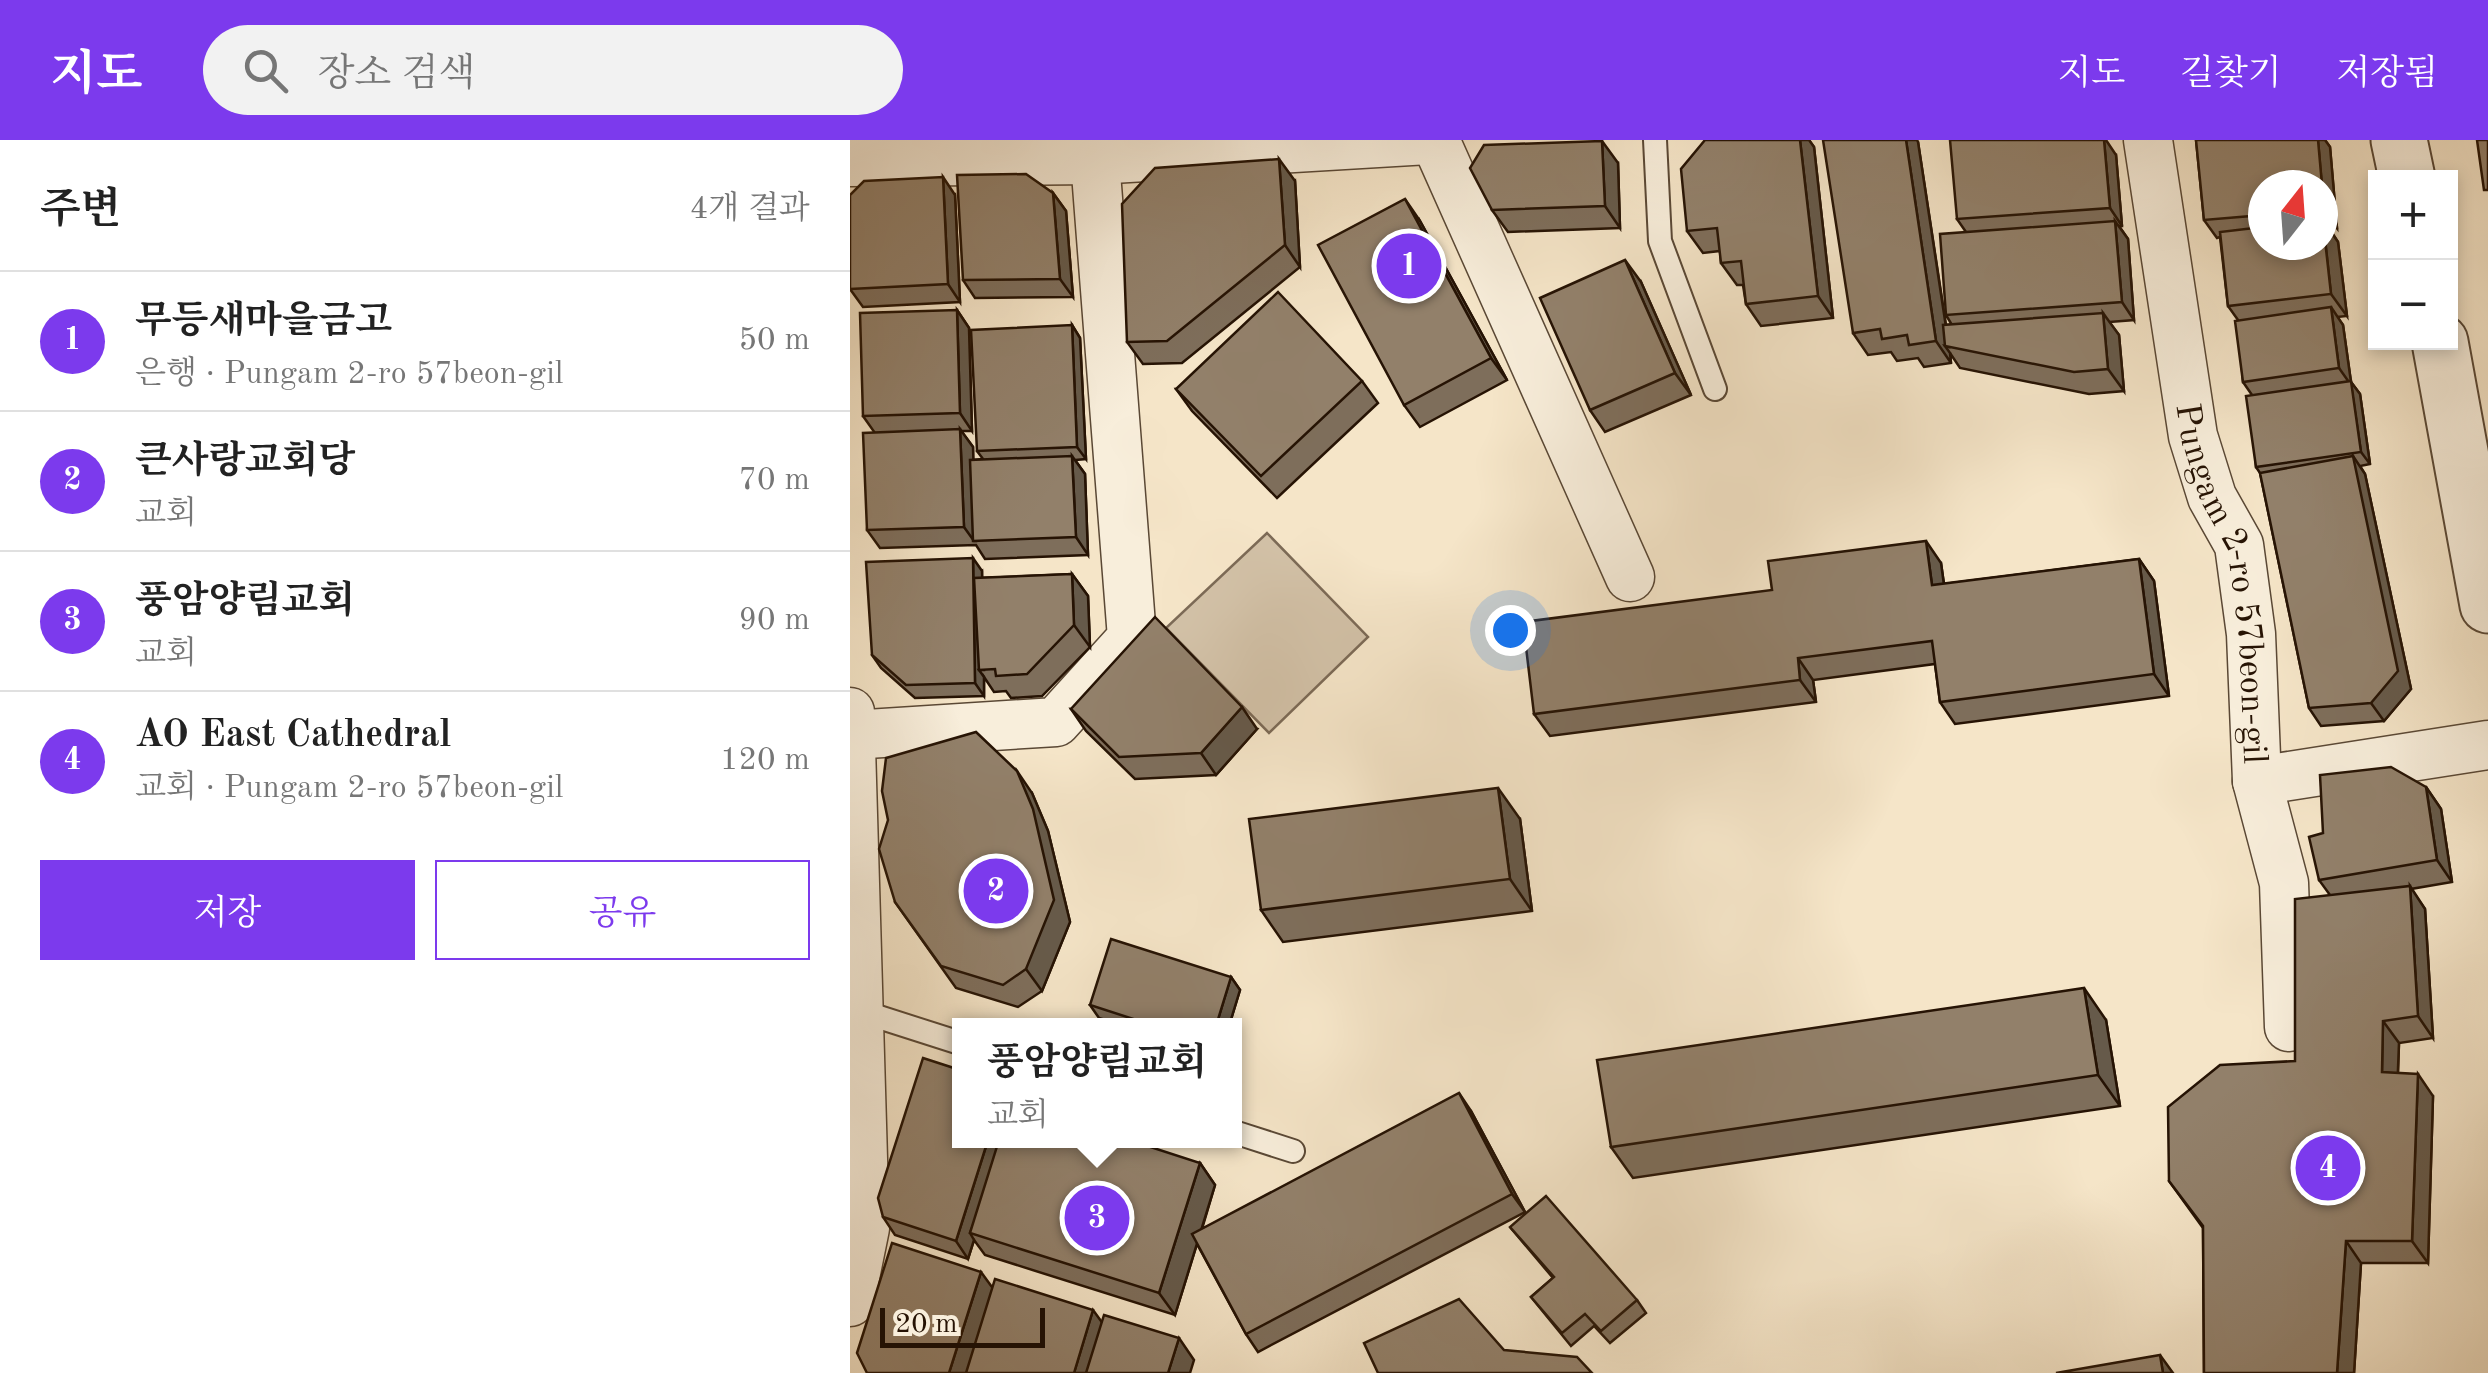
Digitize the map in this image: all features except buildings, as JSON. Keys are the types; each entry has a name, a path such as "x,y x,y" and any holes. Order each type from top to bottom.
{"street":[{"path":"850,162 1095,160 1432,140 1630,577"},
{"name":"Pungam 2-ro 57beon-gil","path":"2148,140 2193,436 2212,497 2239,545 2251,634 2257,781 2284,883 2289,1027"},
{"path":"2399,140 2405,170"},
{"path":"851,735 1056,722 1132,638 1095,160"},
{"path":"2441,350 2488,605"},
{"path":"850,712 864,1228 850,1302"},
{"path":"2257,781 2488,745"}],"lane":[{"path":"1655,140 1660,241 1715,389"},
{"path":"860,1010 952,1040"},
{"path":"1242,1134 1293,1150"}],"shaded area":[{"path":"1267,533 1368,637 1269,733 1166,628"}],"place":[{"name":"무등새마을금고","path":"1409,266"},
{"name":"큰사랑교회당","path":"996,891"},
{"name":"AO East Cathedral","path":"2328,1168"},
{"name":"풍암양림교회","path":"1097,1218"}]}
